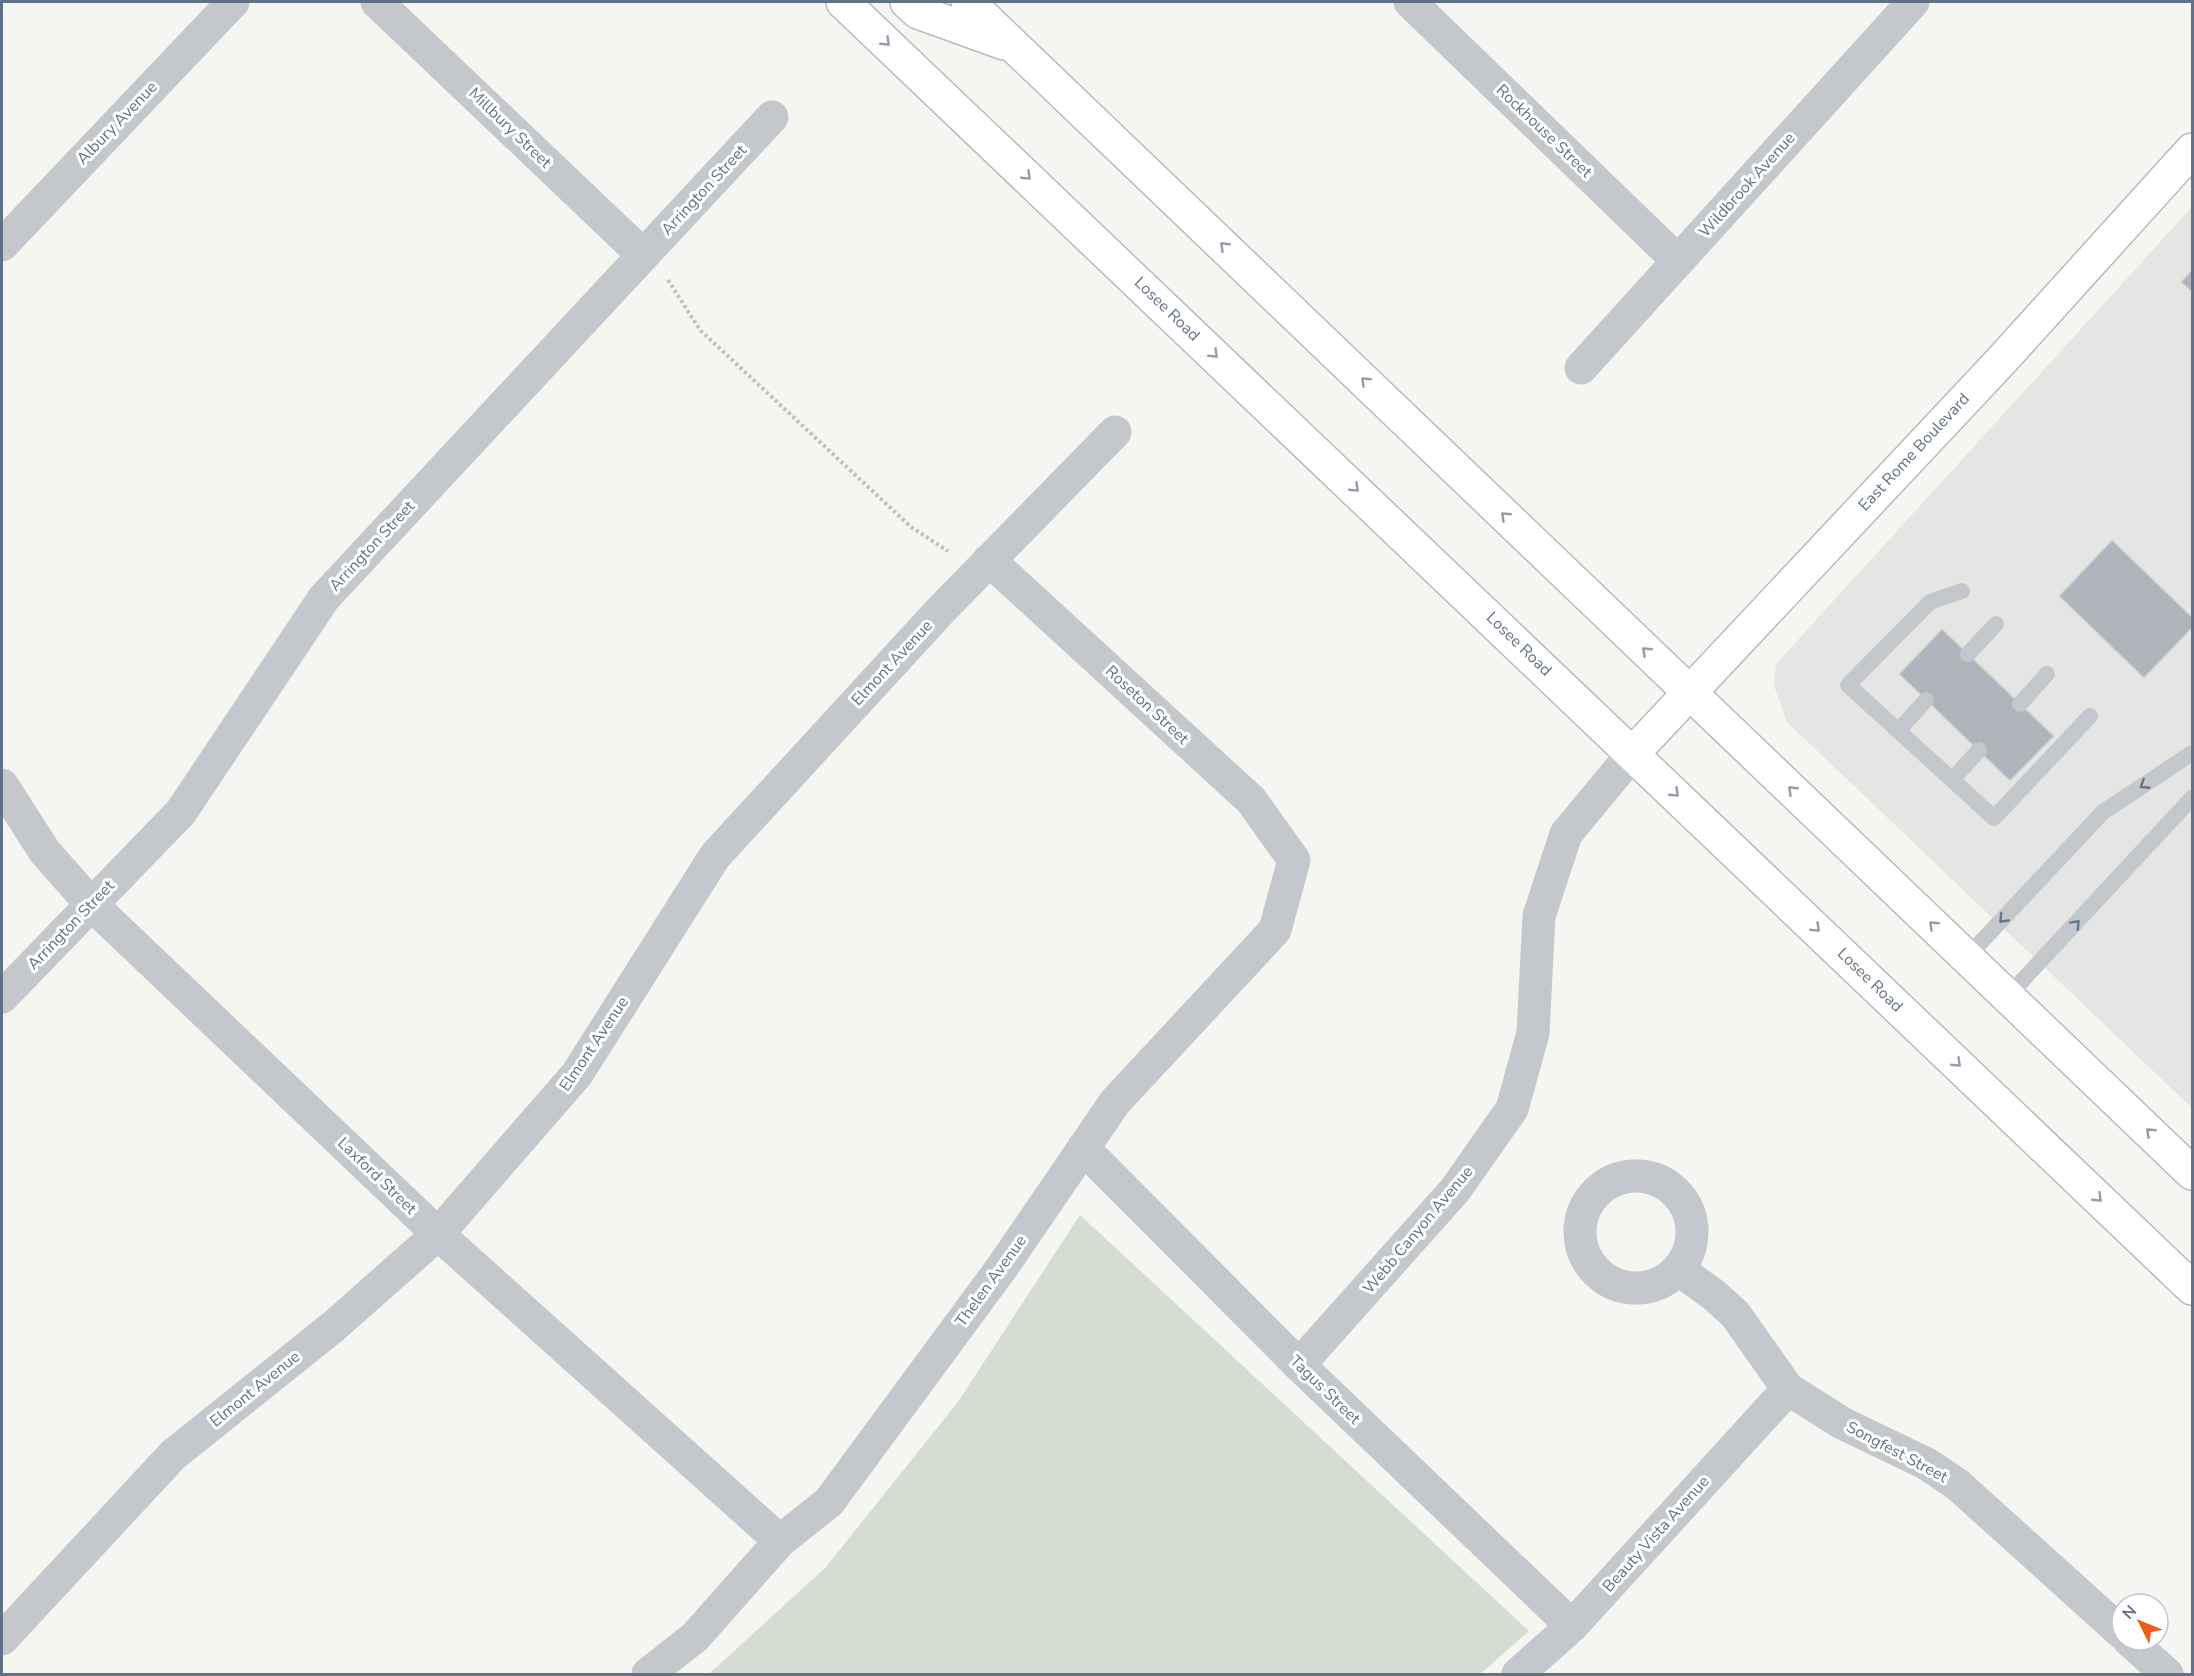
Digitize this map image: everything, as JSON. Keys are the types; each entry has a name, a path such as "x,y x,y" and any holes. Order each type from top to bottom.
{"main road":[{"name":"Losee Road","path":"843,2 2186,1280"},
{"path":"907,2 918,12 1017,48"},
{"path":"968,2 2193,1173"},
{"name":"East Rome Boulevard","path":"1633,753 2010,351 2193,150"}],"street":[{"name":"Albury Avenue","path":"2,245 233,2"},
{"name":"Millbury Street","path":"377,2 643,255"},
{"name":"Rockhouse Street","path":"1410,2 1678,261"},
{"name":"Wildbrook Avenue","path":"1581,368 1913,2"},
{"name":"Arrington Street","path":"2,997 181,812 324,598 772,117"},
{"name":"Elmont Avenue","path":"2,1639 173,1455 334,1326 438,1234 577,1074 715,856 989,560 1115,432"},
{"name":"Roseton Street","path":"989,560 1251,800 1294,860"},
{"name":"Webb Canyon Avenue","path":"1299,1365 1455,1190 1512,1109 1533,1033 1539,916 1566,834 1633,753"},
{"name":"Laxford Street","path":"2,785 45,852 91,904 438,1234 780,1541"},
{"name":"Thelen Avenue","path":"648,1674 695,1637 780,1541 829,1502 1003,1266 1115,1102 1275,930 1294,860"},
{"name":"Tagus Street","path":"1083,1148 1299,1365 1572,1626"},
{"name":"Songfest Street","path":"1678,1269 1736,1314 1788,1389 1842,1423 1927,1464 1958,1485 2110,1623"},
{"name":"Beauty Vista Avenue","path":"1518,1674 1572,1626 1788,1389"},
{"path":"2142,1652 2167,1674"}],"lane":[{"path":"1962,591 1930,602 1848,685 1994,818 2090,716"},
{"path":"1968,654 1996,624"},
{"path":"2020,704 2047,674"},
{"path":"1898,730 1926,700"},
{"path":"1952,780 1979,750"},
{"path":"1967,957 2103,812 2193,753"},
{"path":"2007,997 2193,798"}],"path":[{"path":"643,255 668,279 700,330 911,527 948,551 989,560"}],"shaded area":[{"path":"2192,207 2192,1108 1787,722 1774,686 1776,664"},
{"path":"1080,1215 1529,1631 1480,1674 709,1674 826,1567 958,1402"}],"building":[{"path":"2192,270 2192,292 2181,282"},
{"path":"2112,540 2192,617 2192,628 2144,678 2059,596"},
{"path":"1942,629 2054,736 2010,781 1899,674"}]}
